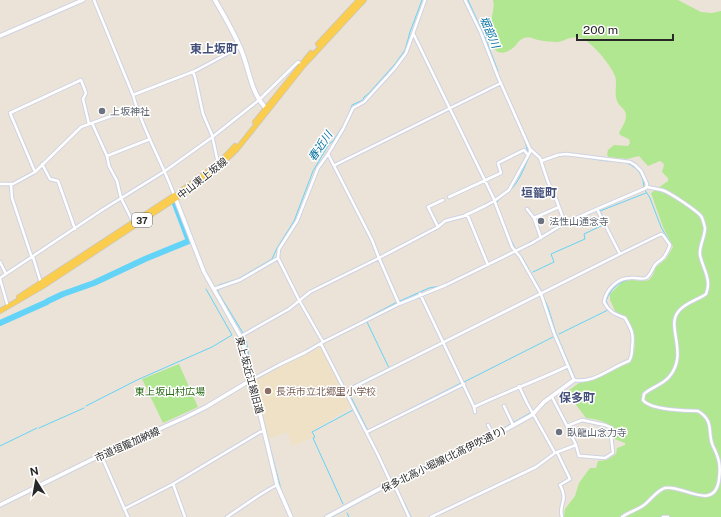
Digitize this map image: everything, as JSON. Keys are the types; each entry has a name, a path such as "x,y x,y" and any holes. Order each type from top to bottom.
{"main road":[{"path":"215,0 241,47 258,100 267,109"},
{"name":"中山東上坂線","path":"0,311 43,286 175,197 219,165 302,65 359,0"},
{"name":"中山東上坂線","path":"302,65 364,0"},
{"name":"中山東上坂線","path":"0,308 8,306 41,283 134,224"}],"street":[{"path":"0,36 83,0"},
{"path":"94,0 133,94 136,107 175,197"},
{"path":"409,517 278,258 279,249 297,221 315,174 343,129 353,108 364,102 394,69 406,53 425,0"},
{"path":"465,0 481,33 530,149 538,155 541,161 548,182 560,207 565,224"},
{"path":"346,391 443,343 542,293 620,254 661,234 670,245 663,258 656,263 647,277 642,279 629,278 619,281 608,291 604,299 605,304 611,312 625,318 632,329 634,340 629,361 618,364 593,378 580,381 575,380 554,333 542,293 514,251 494,201 413,33"},
{"path":"133,94 193,72 241,47"},
{"path":"8,306 0,279 6,274 121,198 165,171 212,138 258,100 298,62 302,65"},
{"path":"193,72 203,114 212,138 219,165"},
{"path":"35,172 10,113 81,80 86,93 84,99 91,124 107,156 109,166 117,181 121,198 134,224"},
{"path":"335,165 501,83"},
{"path":"0,184 13,184 35,172 81,128 136,107"},
{"path":"107,156 150,139"},
{"path":"241,336 289,309 299,300 320,287 438,227 445,221 467,214 494,201 509,190 530,149"},
{"path":"449,197 502,173 498,163 524,150 528,155"},
{"path":"328,154 335,165 372,240 399,304"},
{"path":"541,161 566,154 624,161 636,165 645,177 647,187"},
{"path":"42,164 50,180 58,181 75,229"},
{"path":"11,184 12,198 41,283"},
{"path":"251,380 399,304 420,294 446,285 597,209 647,187 663,191 702,216 705,228 700,255 708,278 708,289 706,294 683,307 676,315 675,326 678,359 676,366 671,376 644,394 643,400 648,404 675,410 698,411 706,417 709,423 712,444 718,456 720,467 718,486 715,491 703,496 694,495 672,488 665,488 644,505 622,517"},
{"name":"東上坂近江線旧道","path":"175,197 204,272 241,336 277,485 291,517"},
{"path":"438,227 428,207 443,200"},
{"path":"534,218 560,207"},
{"path":"527,209 534,218 541,238"},
{"path":"597,209 620,254"},
{"path":"467,214 488,264"},
{"path":"214,290 240,280 278,258"},
{"path":"0,262 6,274"},
{"path":"420,294 464,384 475,412"},
{"path":"474,407 499,394 540,379 568,366"},
{"name":"市道垣籠加納線","path":"0,504 101,455 206,407 251,380"},
{"name":"保多北高小堀線(北高伊吹通り)","path":"327,517 392,482 494,436 512,423 533,414 575,380"},
{"path":"366,432 464,384"},
{"path":"519,386 570,479 560,485 564,496 560,511 562,517"},
{"path":"552,398 576,445 579,456 605,458 613,453 611,436 612,428 606,425 582,420 567,426"},
{"path":"504,406 512,423"},
{"path":"488,425 494,436"},
{"path":"124,509 173,484 264,431"},
{"path":"431,517 536,467 556,452 576,445"},
{"path":"101,455 128,517"},
{"path":"173,484 185,517"},
{"path":"227,517 257,496 277,485"},
{"path":"663,517 668,517"}],"shaded area":[{"path":"321,346 352,407 311,431 314,437 292,446 287,432 269,439 255,382 256,380 276,368"}],"green space":[{"path":"493,0 678,0 701,12 712,13 721,11 721,517 564,517 565,509 575,496 579,483 590,468 596,468 598,461 607,460 616,454 617,448 625,445 625,443 612,438 614,428 600,421 586,418 571,398 568,391 579,383 594,380 619,365 630,362 633,356 635,345 631,327 626,316 616,313 610,300 610,294 622,282 631,280 649,280 656,267 666,259 673,247 663,227 651,193 668,181 668,178 662,172 664,165 660,161 648,166 639,156 627,159 609,157 607,155 608,150 614,145 628,146 630,143 629,139 620,135 619,133 625,122 626,114 617,100 615,76 613,71 595,48 585,40 578,37 557,42 528,37 520,40 508,51 501,53 498,52 495,50 489,38 494,8"},
{"name":"東上坂山村広場","path":"179,364 198,407 163,423 142,379"}],"waterway":[{"name":"春近川","path":"348,116 352,105 363,100 364,97 395,64 405,50 422,0"},
{"name":"堀部川","path":"468,0 485,37 498,71"},
{"name":"堀部川","path":"496,75 499,82"},
{"name":"春近川","path":"219,285 238,279 272,259 294,221 313,171 329,144 333,141 345,123"},
{"path":"524,138 528,152"},
{"path":"504,195 516,184 528,159"},
{"path":"593,159 608,161"},
{"path":"627,163 639,172 644,187"},
{"path":"645,190 650,198 661,227 671,244"},
{"path":"606,223 600,211 646,193"},
{"path":"497,202 501,197"},
{"path":"48,301 94,283 145,259 189,241 175,204"},
{"path":"575,220 596,211"},
{"path":"533,272 554,262 551,254 585,239 584,234 603,225"},
{"path":"511,240 515,248"},
{"path":"530,242 535,240"},
{"path":"658,263 666,256"},
{"path":"522,257 540,289"},
{"path":"649,277 655,267"},
{"path":"462,276 474,270"},
{"path":"610,309 606,301 610,293 621,282 630,279"},
{"path":"400,301 429,288 441,286"},
{"path":"86,406 137,380 212,347 232,335 206,289"},
{"name":"春近川","path":"218,289 218,292 243,333"},
{"path":"542,294 548,307 556,333 575,378 574,382 558,394"},
{"path":"0,323 47,302"},
{"path":"365,319 397,302"},
{"path":"559,334 608,310"},
{"path":"347,389 389,368 367,322"},
{"path":"464,382 553,337"},
{"name":"春近川","path":"246,340 249,356"},
{"name":"春近川","path":"250,359 253,371"},
{"path":"348,391 367,429 369,430 461,383"},
{"path":"543,406 552,398"},
{"path":"39,428 84,408"},
{"path":"343,504 313,438 315,437 312,432 353,410"},
{"path":"493,434 530,413"},
{"path":"264,423 266,431"},
{"path":"0,446 37,428"},
{"path":"267,436 282,493"},
{"path":"392,480 485,438"},
{"path":"397,482 437,465"},
{"path":"332,517 387,487"},
{"path":"404,502 411,517"},
{"path":"288,505 293,517"},
{"path":"347,513 349,517"}],"place":[{"name":"上坂神社","path":"102,111"},
{"name":"法性山通念寺","path":"541,221"},
{"name":"長浜市立北郷里小学校","path":"268,391"},
{"name":"臥龍山念力寺","path":"559,432"}],"district":[{"name":"東上坂町","path":"214,49"},
{"name":"垣籠町","path":"539,193"},
{"name":"保多町","path":"577,398"}]}
